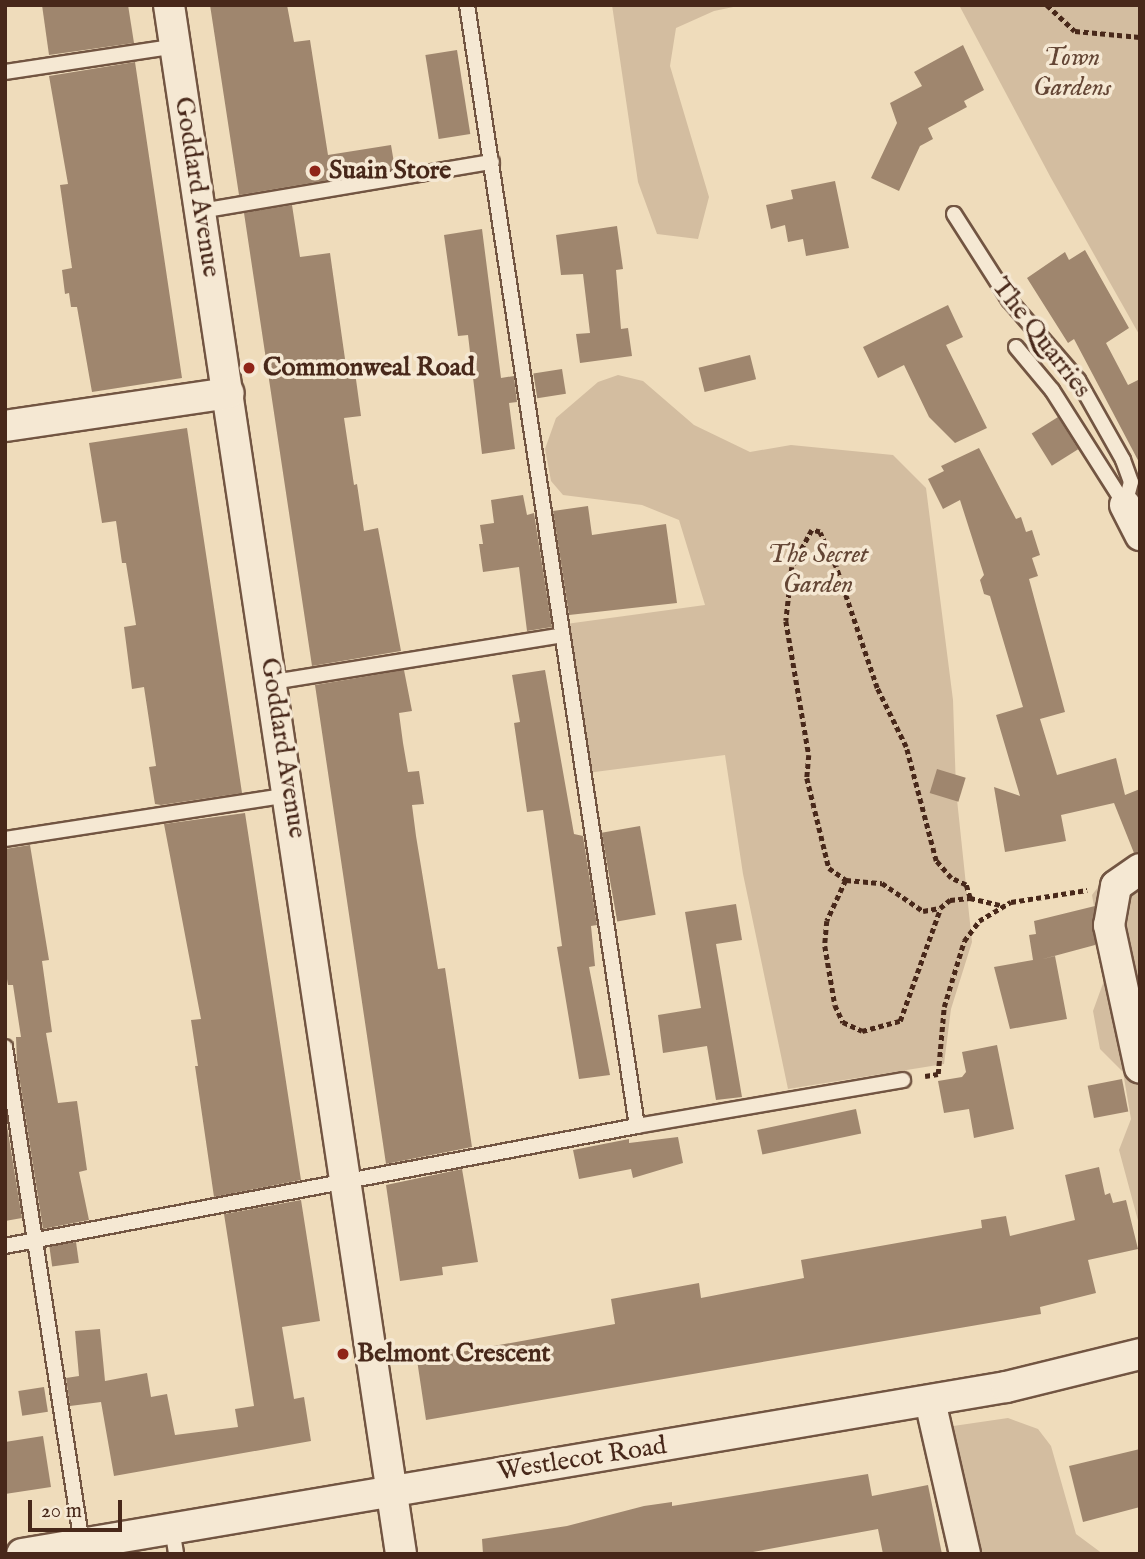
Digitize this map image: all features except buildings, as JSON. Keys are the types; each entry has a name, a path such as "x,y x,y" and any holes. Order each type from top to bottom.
{"street":[{"name":"Goddard Avenue","path":"169,5 348,1181 391,1490"},
{"path":"5,426 229,393"},
{"name":"The Quarries","path":"1125,505 1140,535"},
{"path":"1140,869 1116,886 1109,926 1140,1068"},
{"name":"Westlecot Road","path":"22,1554 82,1544 174,1541 391,1490 930,1401 1140,1354"},
{"path":"930,1401 965,1554"},
{"path":"391,1490 401,1554"}],"lane":[{"path":"467,5 637,1126"},
{"path":"5,72 176,46"},
{"path":"201,211 492,162"},
{"name":"The Quarries","path":"954,214 1009,299 1078,380 1123,460 1131,482 1125,505"},
{"name":"The Quarries","path":"1016,347 1052,390 1125,505"},
{"path":"273,682 562,635"},
{"path":"5,839 290,795"},
{"path":"5,1047 82,1544"},
{"path":"5,1246 637,1126 903,1080"}],"path":[{"path":"1047,5 1075,31 1140,37"},
{"path":"970,898 966,884 951,878 936,861 906,747 877,688 836,567 820,532 812,530 792,567 786,621 821,847 829,868 846,880 883,883 923,911 940,908 950,900 970,898 1005,905"},
{"path":"846,880 827,921 826,957 835,1005 843,1022 862,1031 900,1021 940,908"},
{"path":"938,1074 944,1007 958,957 979,921 1005,905 1030,897 1116,886"}],"green space":[{"path":"612,5 743,5 714,11 676,28 670,66 709,197 698,239 657,234 638,182"},
{"name":"Town Gardens","path":"959,5 1140,5 1140,336 1051,178"},
{"name":"The Secret Garden","path":"618,375 643,381 694,425 750,452 791,445 893,455 926,488 953,700 956,790 972,942 951,1009 944,1064 788,1089 743,874 725,755 587,773 566,624 705,605 679,520 642,505 563,495 551,481 545,449 556,418 598,382"},
{"path":"1140,859 1140,1228 1119,1150 1131,1119 1123,1072 1100,1049 1093,1011 1106,975 1092,895 1105,878"},
{"path":"1008,1418 1038,1429 1051,1446 1076,1534 1103,1554 947,1554 926,1430"}],"place":[{"name":"Suain Store","path":"315,171"},
{"name":"Commonweal Road","path":"249,368"},
{"name":"Belmont Crescent","path":"343,1354"}]}
